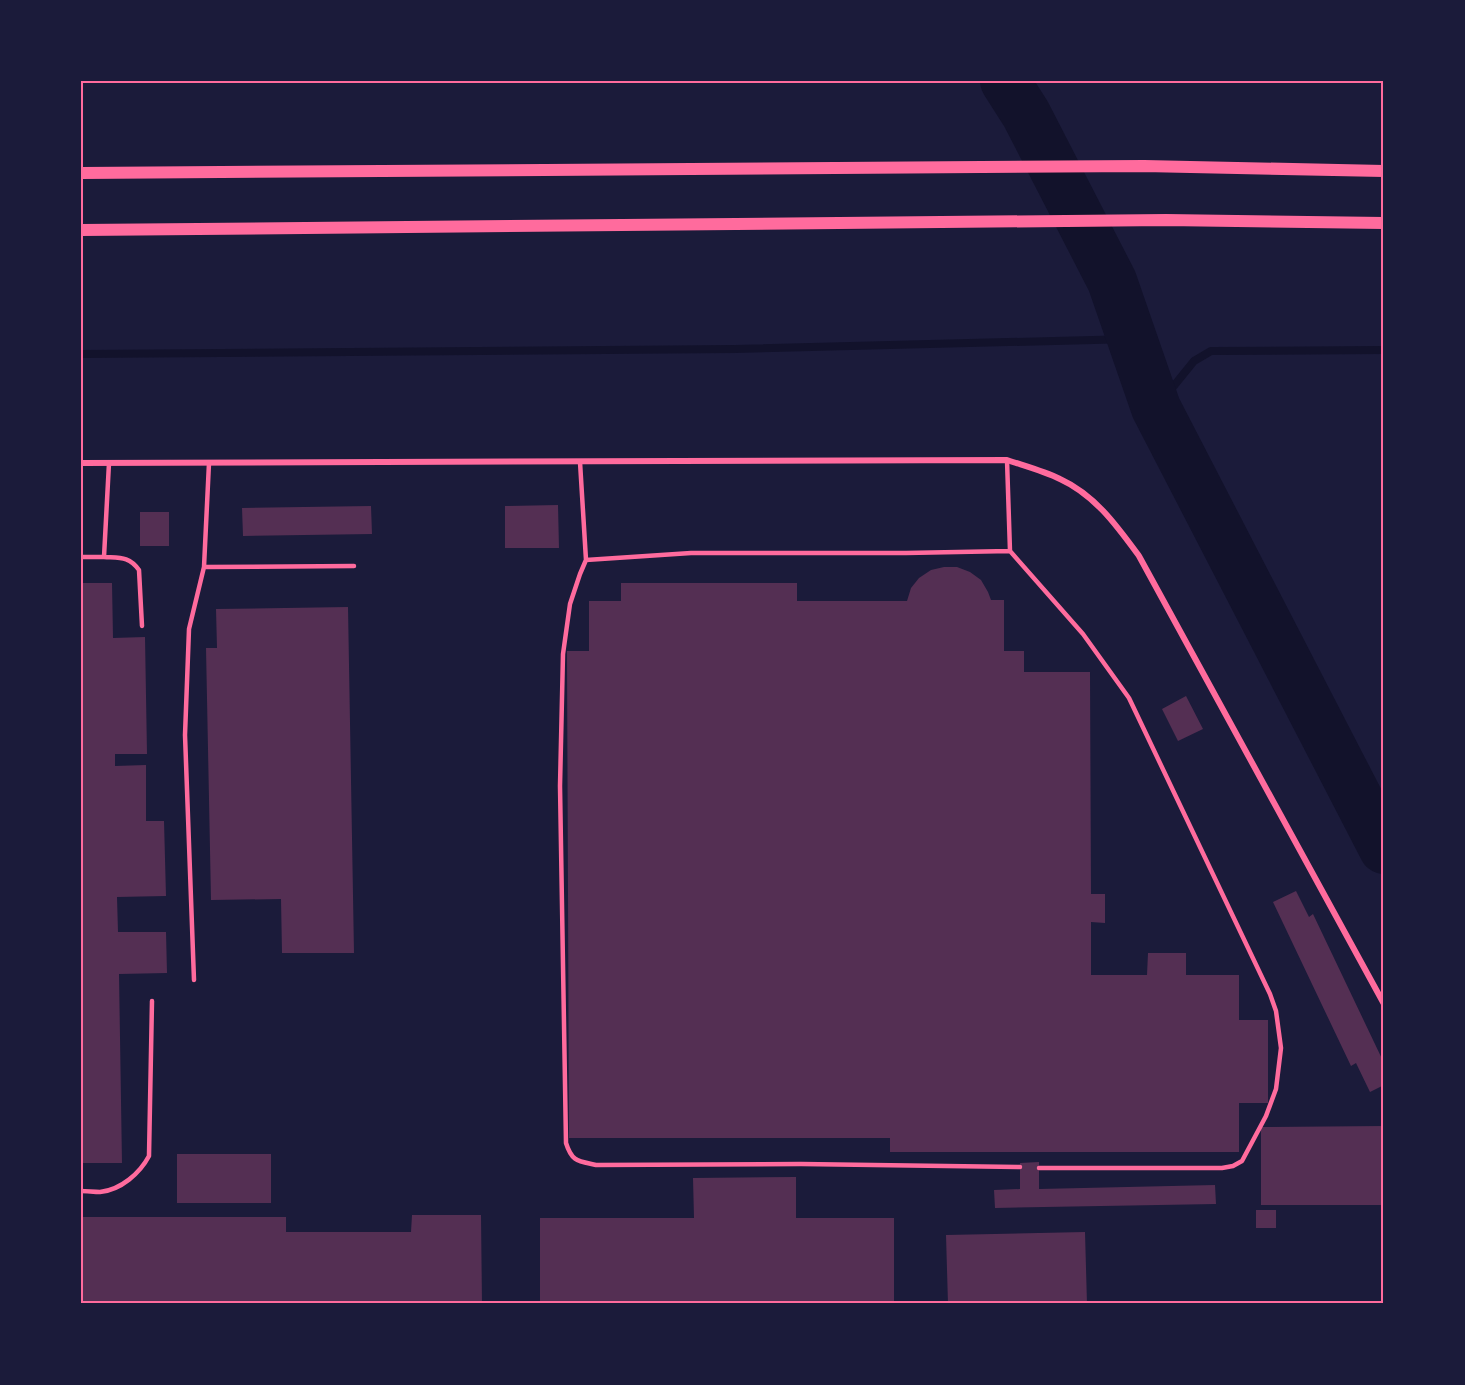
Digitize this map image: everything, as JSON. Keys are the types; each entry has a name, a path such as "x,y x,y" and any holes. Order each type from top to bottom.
{"main road":[{"path":"81,173 1144,166 1384,171"},
{"path":"81,230 951,221 1166,220 1384,223"}],"street":[{"path":"81,463 1007,460 1061,479 1093,499 1139,556 1384,1004"}],"lane":[{"path":"1007,460 1010,551 1083,634 1129,698 1270,994 1276,1011 1281,1048 1276,1089 1266,1116 1246,1155 1242,1161 1233,1166 1222,1168 1039,1168"},
{"path":"580,462 586,560 570,604 563,654 561,822 566,1143 570,1156 579,1162 596,1164 1020,1167"},
{"path":"104,557 109,463"},
{"path":"194,980 185,735 189,629 204,567 209,463"},
{"path":"586,560 691,553 1010,551"},
{"path":"81,557 127,558 134,563 139,570 142,626"},
{"path":"204,567 354,566"},
{"path":"81,1191 102,1192 119,1186 143,1166 149,1156 152,1001"}],"building":[{"path":"558,505 559,548 505,548 505,506"},
{"path":"371,506 372,534 243,536 242,508"},
{"path":"140,512 169,512 169,546 140,546"},
{"path":"957,567 970,572 981,580 991,600 1004,600 1004,651 1024,651 1024,672 1090,672 1091,894 1105,894 1105,923 1091,922 1091,975 1147,975 1148,953 1186,953 1186,975 1239,975 1239,1020 1268,1020 1268,1103 1239,1103 1239,1152 890,1152 890,1138 569,1138 567,651 589,651 589,601 621,601 621,583 797,583 797,601 907,601 911,588 919,578 931,570"},
{"path":"81,583 112,583 113,638 145,637 147,754 115,754 115,766 146,765 146,821 164,821 166,896 117,897 118,932 166,932 167,973 119,974 122,1163 81,1163"},
{"path":"348,607 354,953 282,953 281,899 211,900 206,648 217,648 216,609"},
{"path":"1186,696 1203,729 1178,741 1162,709"},
{"path":"1296,891 1309,917 1313,914 1384,1063 1384,1085 1370,1092 1356,1063 1351,1066 1273,902"},
{"path":"1384,1126 1384,1205 1261,1205 1261,1127"},
{"path":"177,1154 271,1154 271,1203 177,1203"},
{"path":"1039,1162 1039,1189 1215,1185 1216,1204 995,1208 994,1190 1020,1189 1020,1163"},
{"path":"796,1177 796,1218 894,1218 894,1304 540,1304 540,1218 694,1218 693,1178"},
{"path":"1256,1210 1276,1210 1276,1228 1256,1228"},
{"path":"412,1215 481,1215 482,1304 81,1304 81,1217 286,1217 286,1232 411,1232"},
{"path":"1085,1232 1087,1304 948,1304 946,1235"}],"waterway":[{"path":"1005,81 1026,114 1112,281 1156,408 1384,849"},
{"path":"1008,86 1014,81"},
{"path":"81,354 735,349 1132,339"},
{"path":"1156,408 1194,361 1211,351 1384,350"}]}
